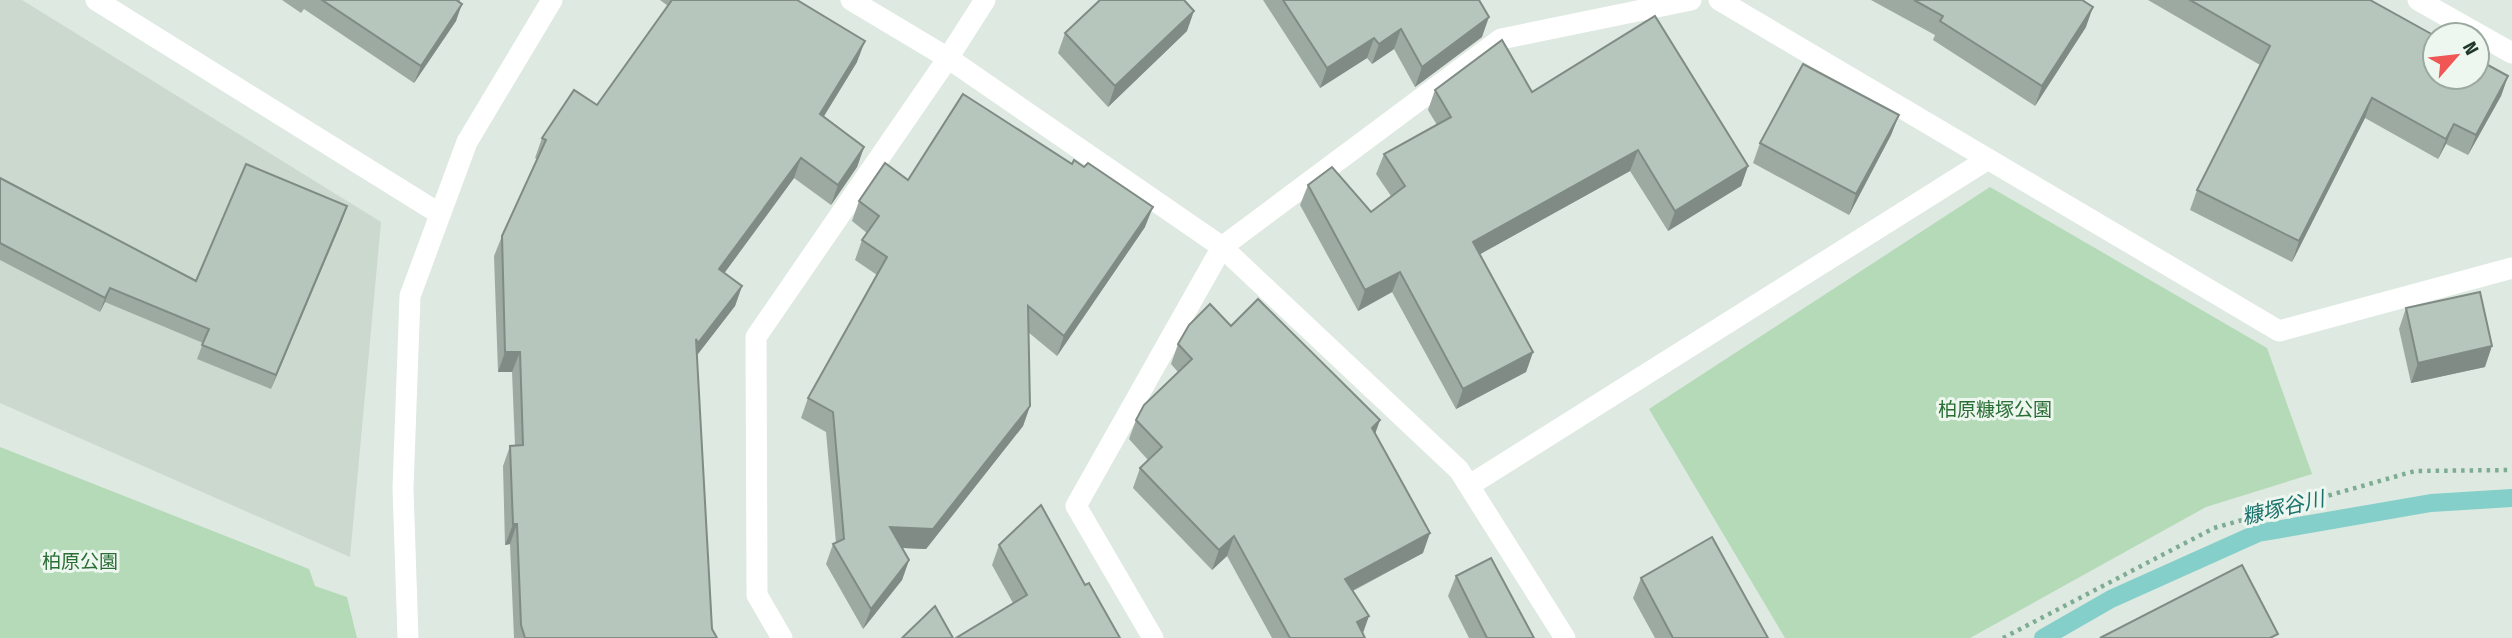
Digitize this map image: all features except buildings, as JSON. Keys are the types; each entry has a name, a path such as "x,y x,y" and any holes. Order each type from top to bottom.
{"street":[{"path":"96,0 440,214"},
{"path":"408,638 403,488 410,296 467,142 552,0"},
{"path":"851,0 948,58 1222,247 1460,470 1565,638"},
{"path":"782,638 757,595 755,337 948,58 985,0"},
{"path":"1153,638 1076,506 1222,247 1501,39 1691,0"},
{"path":"1719,0 2279,331 2512,268"},
{"path":"2418,0 2512,53"},
{"path":"1470,485 1988,159"}],"path":[{"path":"2003,638 2214,527 2415,471 2512,470"}],"shaded area":[{"path":"0,0 22,0 381,222 350,557 0,403"}],"green space":[{"name":"柏原糠塚公園","path":"1990,187 2267,348 2312,474 2206,507 1970,638 1785,638 1649,409"},
{"name":"柏原公園","path":"0,447 309,569 315,586 347,597 357,638 0,638"}],"waterway":[{"name":"糠塚谷川","path":"2043,638 2111,599 2258,533 2431,503 2512,498"}]}
